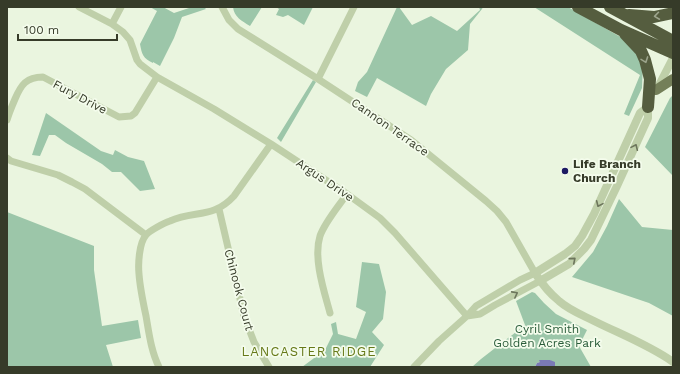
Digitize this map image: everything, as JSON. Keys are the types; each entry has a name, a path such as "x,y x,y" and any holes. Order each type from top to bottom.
{"highway":[{"path":"578,7 621,30 673,53"},
{"path":"610,7 673,41"},
{"path":"624,14 654,17 673,13"},
{"path":"621,30 641,51 645,60 650,79 648,107"}],"main road":[{"path":"656,90 673,79"}],"street":[{"name":"Argus Drive","path":"79,7 112,24 123,32 130,40 137,60 140,64 157,77 214,109 271,144 347,194 380,218 395,233 467,316"},
{"path":"112,24 121,7"},
{"name":"Cannon Terrace","path":"222,7 229,20 238,29 411,140 486,201 506,222 535,273"},
{"path":"318,79 354,7"},
{"path":"414,367 476,306 535,273 565,254 574,246 582,236 594,214 640,114 648,107 673,58"},
{"name":"Fury Drive","path":"7,120 20,88 28,80 36,77 43,77 119,117 131,116 135,113 157,77"},
{"path":"467,316 480,314 540,281 569,264 584,249 591,240 648,118 648,107"},
{"path":"159,367 150,342 139,273 139,256 142,243 146,235 172,220 209,212 227,203 234,196 271,144"},
{"path":"7,158 11,161 58,176 85,189 146,235"},
{"path":"330,313 318,262 318,246 320,236 325,226 347,194"},
{"name":"Chinook Court","path":"219,208 244,316 254,342 269,367"},
{"path":"535,273 545,288 560,302 576,312 650,348 673,362"},
{"path":"490,297 495,305"}],"green space":[{"path":"150,7 163,7 174,13 192,7 204,7 206,9 182,17 174,38 160,66 145,58 142,54 140,44 157,11"},
{"path":"233,7 262,7 250,26 237,16"},
{"path":"276,7 313,7 304,25 288,15 283,17 276,15 279,9"},
{"path":"397,7 399,7 412,25 431,16 457,31 480,10 479,7 483,7 470,24 468,50 446,69 431,94 426,106 377,78 367,97 355,91 358,82 367,72"},
{"path":"534,7 568,7 624,39 643,61 642,88 629,116 624,114 640,75"},
{"path":"313,80 316,82 281,142 277,138"},
{"path":"673,95 673,176 645,147 670,98"},
{"path":"46,113 101,151 113,155 115,150 128,157 144,161 155,189 140,191 121,172 112,172 102,164 55,135 49,135 40,156 32,155"},
{"path":"619,199 642,227 673,230 673,316 649,303 572,277 593,252"},
{"path":"7,212 94,246 94,270 102,326 138,320 141,338 106,345 113,367 7,367"},
{"path":"362,262 379,264 386,292 383,319 372,332 384,345 370,367 302,367 325,350 333,334 331,324 336,322 338,334 356,339 366,312 356,307"},
{"name":"Cyril Smith Golden Acres Park","path":"532,292 535,293 556,314 587,330 579,346 591,367 556,367 550,360 540,360 535,367 472,367 525,325 516,301"}],"water":[{"path":"539,360 550,360 555,362 556,367 535,367 537,363 540,362"}],"place":[{"name":"Life Branch Church","path":"565,171"}],"district":[{"name":"LANCASTER RIDGE","path":"309,351"}]}
